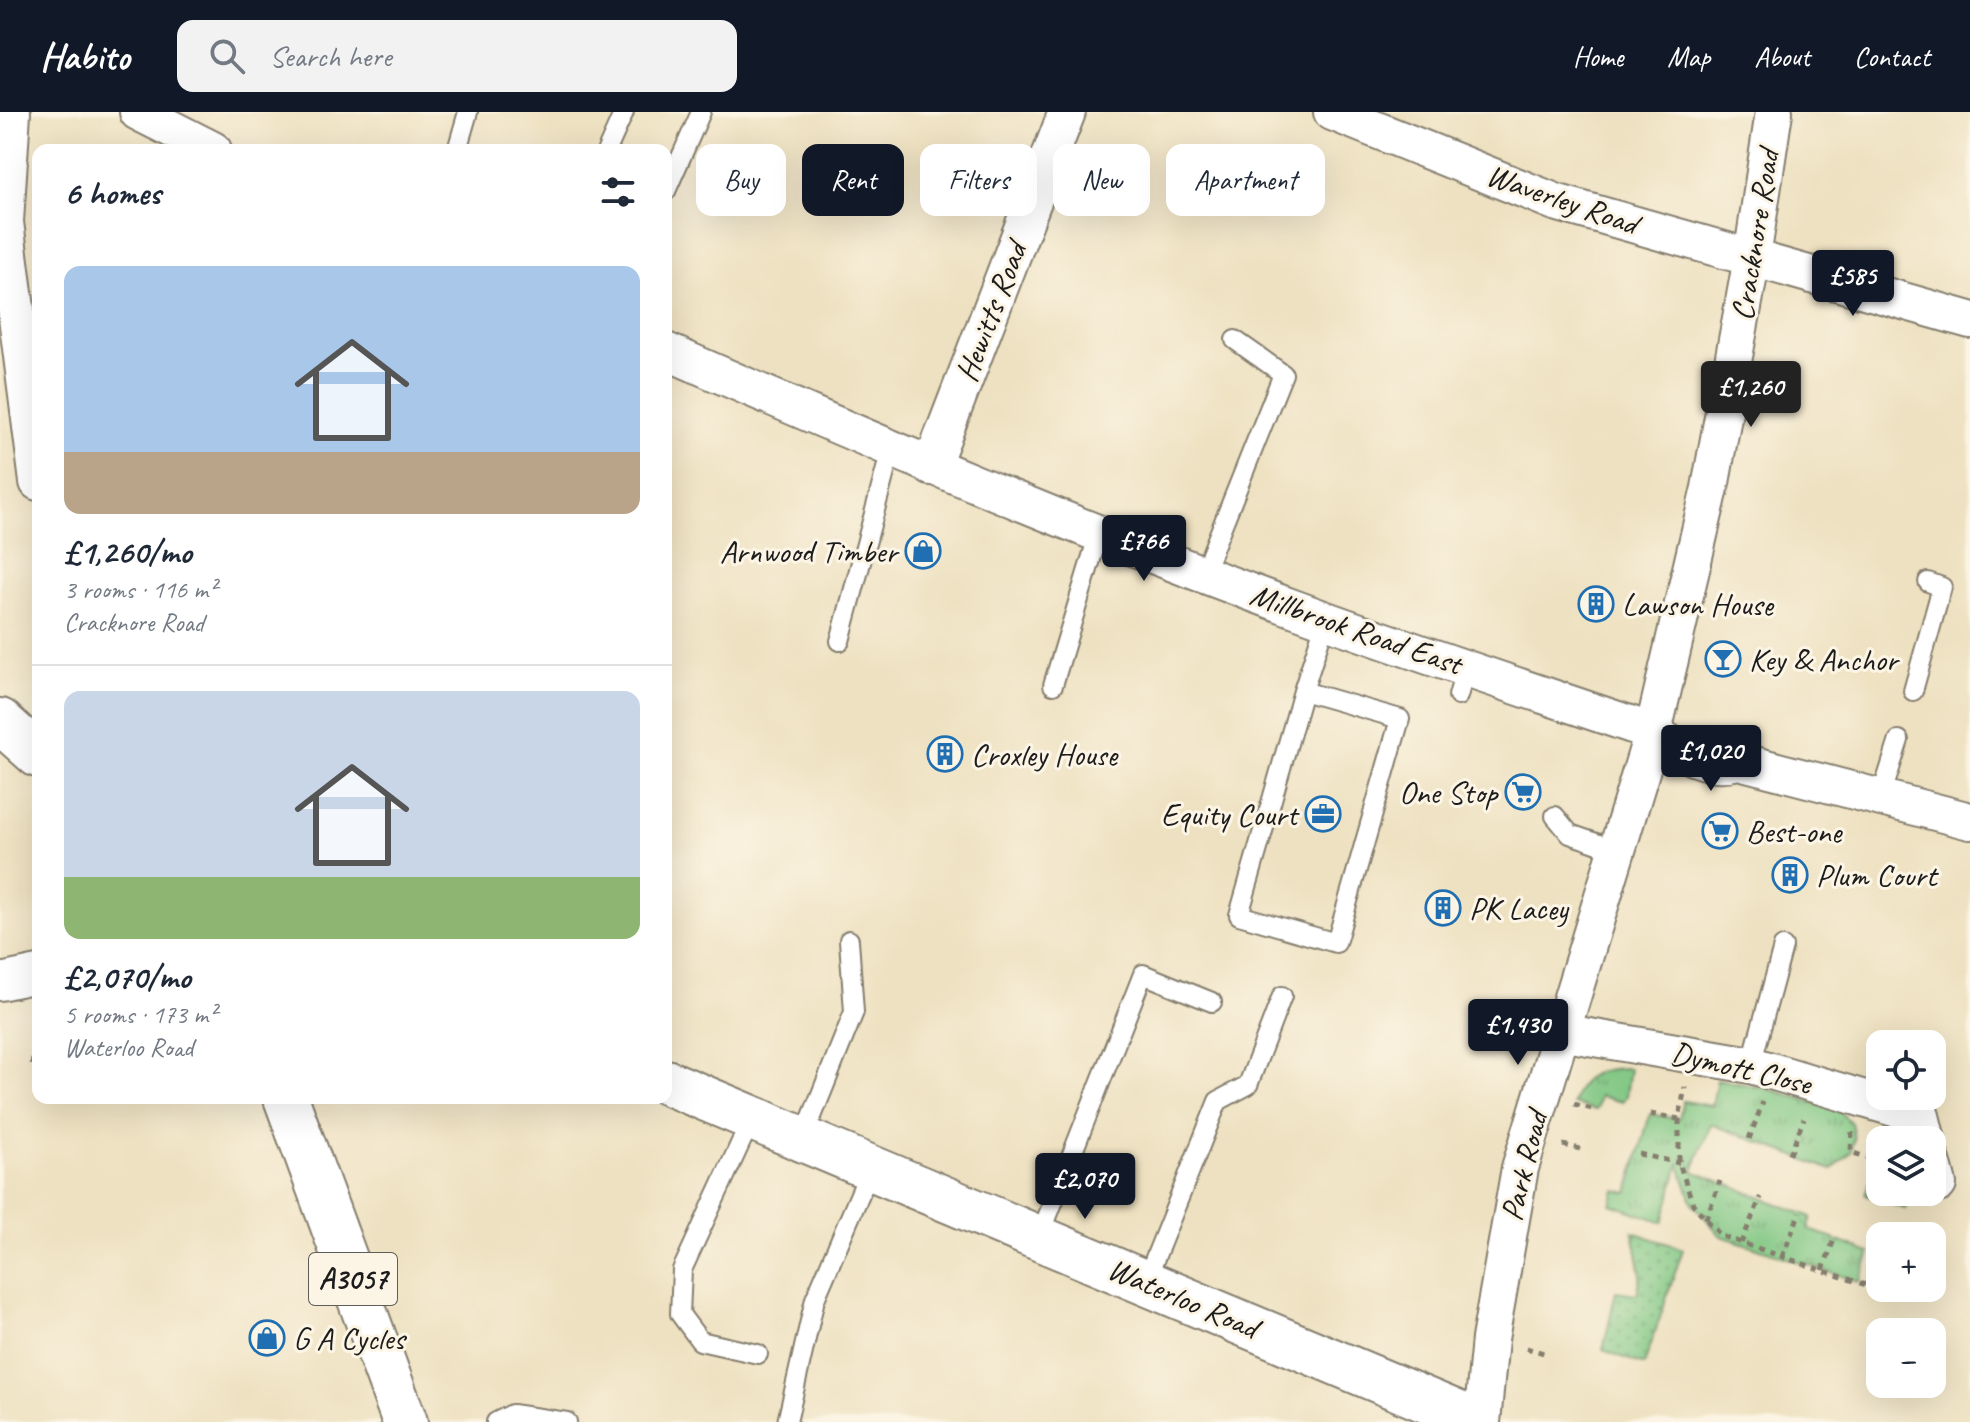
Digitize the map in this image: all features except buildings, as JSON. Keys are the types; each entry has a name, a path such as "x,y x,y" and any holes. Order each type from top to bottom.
{"street":[{"path":"12,112 5,222 32,435"},
{"name":"Hewitts Road","path":"931,467 1067,112"},
{"name":"Waverley Road","path":"1332,112 1555,202 1970,320"},
{"name":"Cracknore Road","path":"1653,732 1710,488 1752,258 1774,112"},
{"path":"156,117 203,144"},
{"name":"Millbrook Road East","path":"672,356 931,467 1326,620 1462,682 1653,732 1692,759 1722,765 1739,761 1970,821"},
{"path":"0,721 32,750"},
{"name":"Park Road","path":"1480,1422 1490,1339 1520,1168 1653,732"},
{"path":"0,982 32,977"},
{"name":"Dymott Close","path":"1560,1032 1751,1065 1919,1126"},
{"name":"Waterloo Road","path":"672,1085 1480,1422"},
{"name":"A3057","path":"288,1104 405,1422"}],"lane":[{"path":"0,117 12,112"},
{"path":"461,144 468,112"},
{"path":"610,144 624,112"},
{"path":"672,177 701,112"},
{"path":"1203,574 1283,374 1235,340"},
{"path":"840,641 891,450"},
{"path":"1053,685 1099,533"},
{"path":"1913,691 1942,587 1928,582"},
{"path":"1303,691 1400,719 1336,943 1239,915 1303,691 1326,620"},
{"path":"1881,797 1899,740"},
{"path":"1555,816 1570,834 1616,850"},
{"path":"803,1139 854,1012 849,940"},
{"path":"1751,1065 1783,947"},
{"path":"1039,1238 1143,974 1212,1002"},
{"path":"1145,1283 1218,1101 1248,1085 1282,996"},
{"path":"752,1118 682,1270 680,1314 700,1341 758,1354"},
{"path":"787,1422 815,1299 871,1168"},
{"path":"496,1422 512,1414 567,1422"}],"path":[{"path":"1692,1055 1679,1119 1679,1163 1693,1204 1721,1236 1866,1285"},
{"path":"1650,1114 1679,1119"},
{"path":"1639,1154 1679,1163"},
{"path":"1706,1219 1720,1181"},
{"path":"1741,1243 1761,1197"},
{"path":"1782,1257 1800,1212"},
{"path":"1823,1270 1834,1239"}],"green space":[{"path":"1630,1068 1626,1096 1622,1102 1600,1096 1596,1110 1573,1104 1581,1085 1593,1074"},
{"path":"1717,1079 1768,1089 1837,1109 1851,1123 1854,1139 1851,1152 1832,1170 1711,1124 1693,1171 1812,1217 1808,1229 1866,1251 1866,1265 1860,1282 1721,1236 1693,1204 1679,1164 1663,1222 1611,1204 1615,1190 1628,1193 1650,1114 1679,1119 1683,1101 1712,1106"},
{"path":"1633,1232 1683,1249 1644,1365 1603,1350 1616,1291 1637,1294 1641,1274"}],"place":[{"name":"Arnwood Timber","path":"923,551"},
{"name":"Lawson House","path":"1596,604"},
{"name":"Key & Anchor","path":"1723,659"},
{"name":"Croxley House","path":"945,754"},
{"name":"One Stop","path":"1523,792"},
{"name":"Equity Court","path":"1323,814"},
{"name":"Best-one","path":"1720,831"},
{"name":"Plum Court","path":"1790,875"},
{"name":"PK Lacey","path":"1443,908"},
{"name":"G A Cycles","path":"267,1338"}]}
